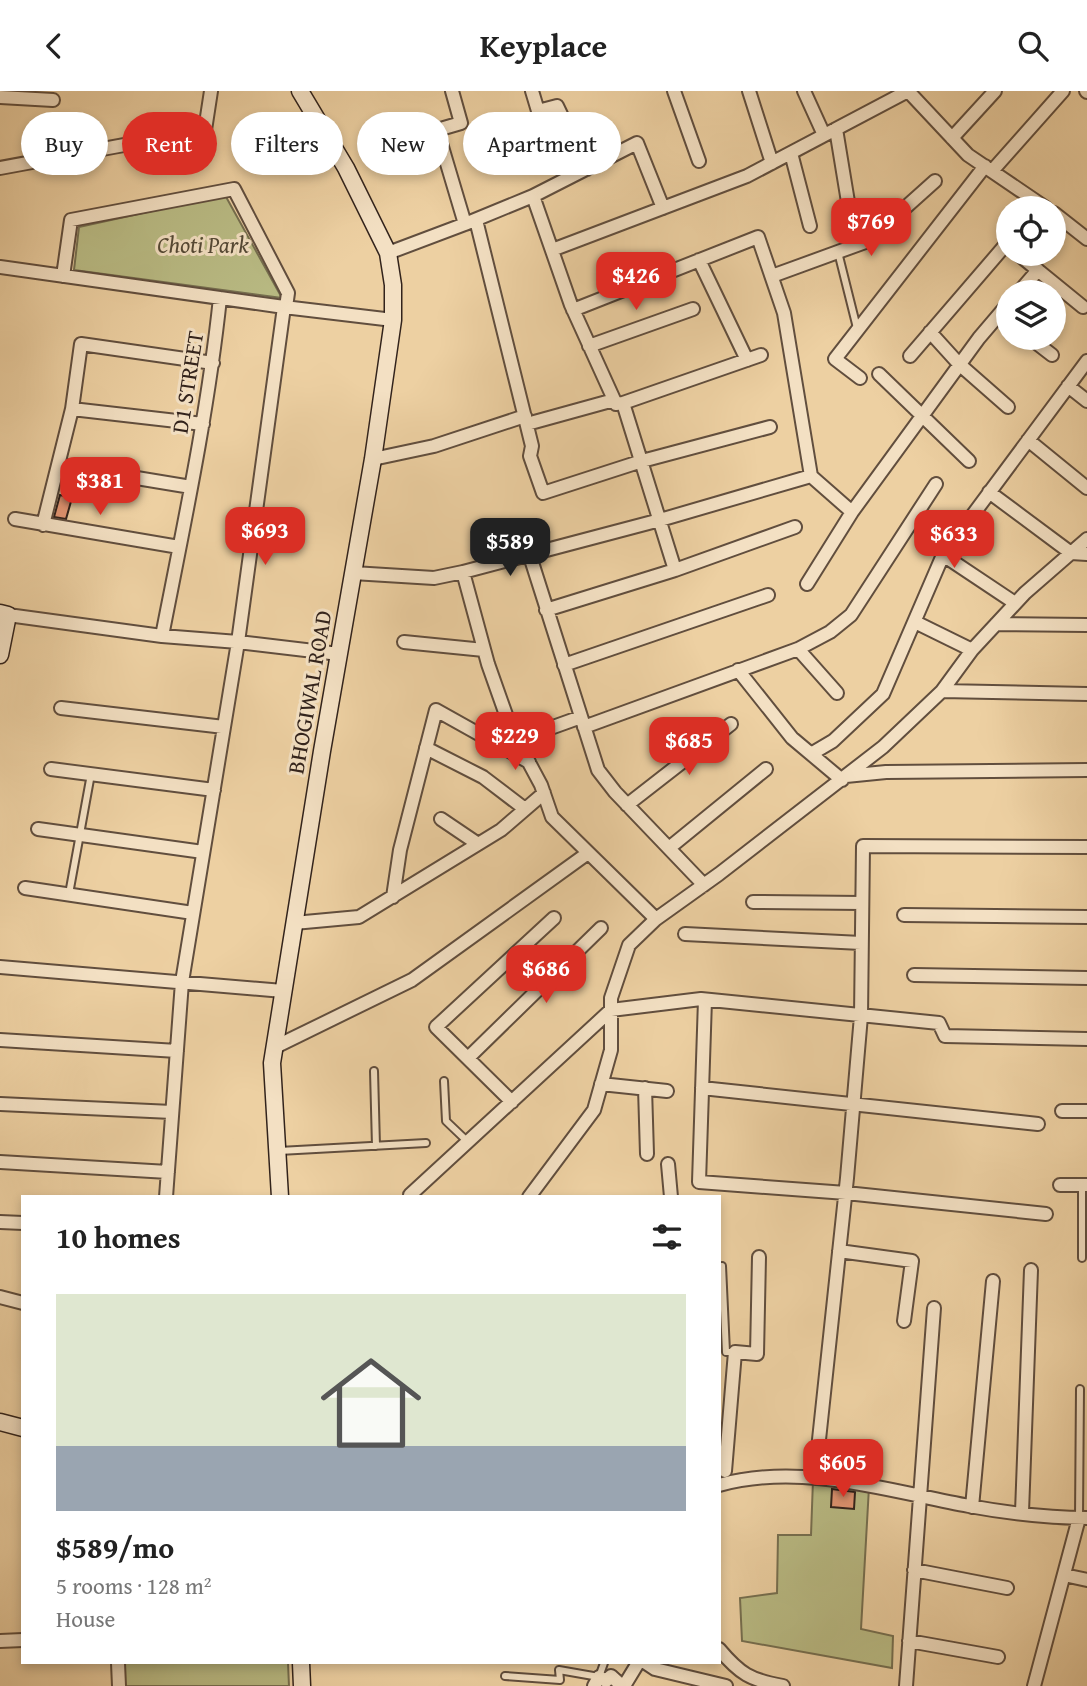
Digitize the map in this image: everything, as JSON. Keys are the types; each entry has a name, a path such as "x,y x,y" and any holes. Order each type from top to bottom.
{"main road":[{"name":"BHOGIWAL ROAD","path":"280,1195 272,1063 373,459 393,320 393,285 388,253 346,168 300,91"},
{"path":"0,655 4,614"},
{"path":"0,1422 21,1427"},
{"path":"301,1664 302,1686"}],"street":[{"path":"0,169 205,129 211,91"},
{"path":"452,91 461,123 437,130 471,222 526,420 532,446 530,456 543,493 642,461 770,426"},
{"path":"532,91 538,111 557,106 560,112"},
{"path":"674,91 699,161"},
{"path":"749,91 772,163"},
{"path":"804,91 824,135"},
{"path":"952,138 995,91"},
{"path":"860,378 835,359 988,169 1063,91"},
{"path":"552,250 747,176 836,129 914,94 968,155 1026,196"},
{"path":"0,97 52,100"},
{"path":"836,129 849,208"},
{"path":"621,151 637,143 663,208"},
{"path":"791,153 810,226"},
{"path":"388,253 471,222 575,175"},
{"path":"772,276 868,241 935,181"},
{"path":"63,276 71,220 234,189 288,293 238,642 182,982 166,1195"},
{"path":"533,195 573,310 619,401 642,461 676,570"},
{"path":"1066,222 1087,239"},
{"path":"573,310 758,237 785,313 811,476 852,512"},
{"path":"910,356 996,257"},
{"path":"699,260 747,360"},
{"path":"1033,266 1083,307"},
{"path":"0,267 220,299 393,320"},
{"path":"1029,280 1038,270"},
{"name":"D1 STREET","path":"162,636 203,424 220,299"},
{"path":"590,346 693,309"},
{"path":"807,584 852,512 960,365 996,323"},
{"path":"930,332 960,365 1008,407"},
{"path":"43,525 72,409 81,344 213,363"},
{"path":"1046,350 1052,355"},
{"path":"373,459 434,446 526,420 619,401 761,355"},
{"path":"811,754 834,741 883,694 943,555 1087,361"},
{"path":"879,374 969,461"},
{"path":"1068,386 1087,401"},
{"path":"72,409 203,424"},
{"path":"1028,440 1087,488"},
{"path":"58,465 191,487"},
{"path":"353,573 434,578 463,572 530,556 811,476"},
{"path":"517,740 582,722 738,670 798,649 830,632 851,615 936,484"},
{"path":"989,492 1071,553 1087,554"},
{"path":"15,519 179,547"},
{"path":"546,610 676,570 795,527"},
{"path":"531,1195 594,1110 611,1050 611,998 629,945 656,919 883,747 942,691 972,650 1015,603 1087,539"},
{"path":"943,555 1015,603"},
{"path":"530,556 598,770 627,805 704,885"},
{"path":"463,572 484,650 511,729 544,793 552,817 656,919"},
{"path":"564,665 768,595"},
{"path":"4,614 162,636 339,654"},
{"path":"915,622 972,650"},
{"path":"996,624 1087,625"},
{"path":"404,642 484,650"},
{"path":"798,649 837,693"},
{"path":"738,670 792,738 844,778 886,772 1087,770"},
{"path":"942,691 1087,694"},
{"path":"61,708 224,727"},
{"path":"393,897 400,850 436,710 529,763"},
{"path":"627,805 731,724"},
{"path":"426,748 483,777 526,809"},
{"path":"51,769 214,790"},
{"path":"669,848 766,769"},
{"path":"294,923 359,917 501,830 544,793"},
{"path":"441,819 478,845"},
{"path":"38,829 204,852"},
{"path":"815,1477 846,1193 861,1016 863,846 1087,847"},
{"path":"275,1047 412,980 587,853"},
{"path":"25,888 193,913"},
{"path":"753,902 862,903"},
{"path":"904,915 1087,917"},
{"path":"512,1102 436,1027 554,918"},
{"path":"468,1058 601,928"},
{"path":"685,934 861,943"},
{"path":"0,967 284,991"},
{"path":"914,975 1087,978"},
{"path":"705,1000 699,1182 846,1193 1046,1213"},
{"path":"410,1195 611,1010 705,1000 939,1023 945,1036 1087,1039"},
{"path":"0,1040 177,1051"},
{"path":"601,1084 667,1091"},
{"path":"702,1088 1038,1123"},
{"path":"645,1089 647,1154"},
{"path":"0,1104 172,1112"},
{"path":"1062,1111 1087,1111"},
{"path":"0,1162 168,1172"},
{"path":"668,1164 671,1195"},
{"path":"1060,1185 1084,1185"},
{"path":"0,1222 21,1223"},
{"path":"839,1251 912,1261 904,1321"},
{"path":"759,1257 757,1354 736,1352 723,1477 815,1477 972,1507 1083,1518 1064,1575 1034,1686"},
{"path":"1022,1512 1031,1270"},
{"path":"972,1507 993,1281"},
{"path":"0,1297 21,1302"},
{"path":"906,1686 934,1308"},
{"path":"914,1570 1007,1588"},
{"path":"1064,1575 1087,1580"},
{"path":"0,1641 21,1640"},
{"path":"909,1641 998,1657"},
{"path":"721,1652 735,1669 752,1678 783,1686"},
{"path":"118,1664 119,1686"},
{"path":"597,1681 606,1681 611,1677 623,1686 637,1664"},
{"path":"648,1664 656,1669 726,1686 735,1669"}],"lane":[{"path":"838,252 858,330"},
{"path":"69,894 92,774"},
{"path":"374,1071 376,1146"},
{"path":"444,1081 446,1121 468,1142"},
{"path":"277,1151 426,1143"},
{"path":"1082,1258 1084,1185"},
{"path":"722,1266 726,1352 736,1352"},
{"path":"1080,1389 1083,1518"},
{"path":"505,1676 560,1680 559,1670 597,1681 604,1664"}],"green space":[{"name":"Choti Park","path":"225,195 282,298 74,270 79,227"},
{"path":"813,1480 869,1487 861,1629 893,1636 892,1668 742,1641 740,1598 777,1593 778,1535 811,1535"},
{"path":"121,1664 288,1664 289,1686 122,1686"}],"building":[{"path":"60,495 72,498 66,519 54,517"},
{"path":"832,1489 855,1492 854,1509 831,1507"}]}
